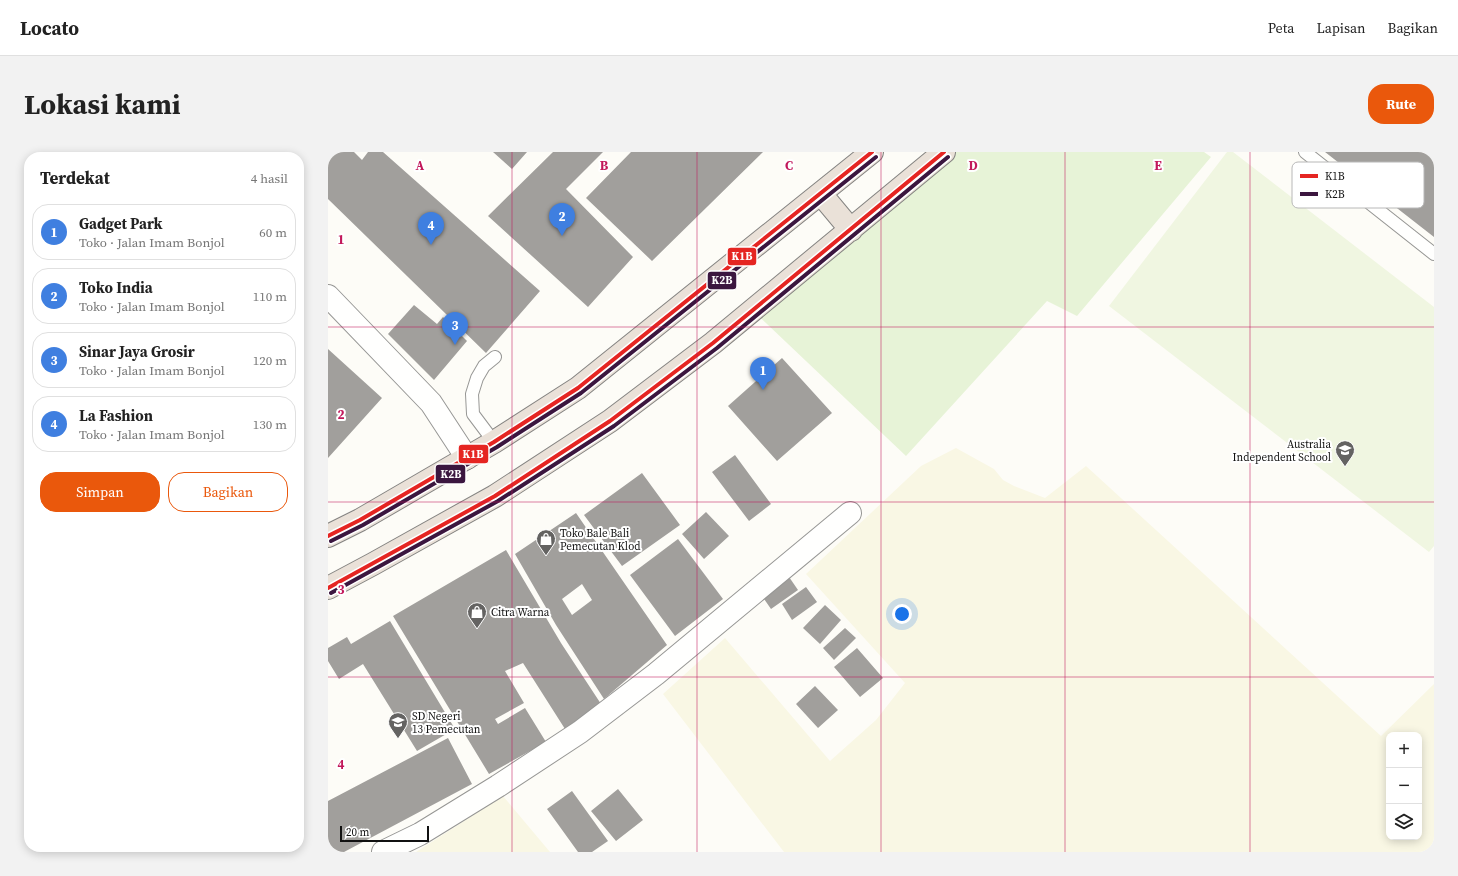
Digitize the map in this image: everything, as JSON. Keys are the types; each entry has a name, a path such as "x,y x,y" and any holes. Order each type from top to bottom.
{"highway":[{"path":"328,536 360,520 467,458 578,388 872,152"},
{"path":"328,588 495,496 610,421 713,343 944,152"},
{"path":"821,194 851,230"}],"street":[{"path":"328,296 431,403 467,458"},
{"path":"383,852 420,834 498,786 580,732 656,674 850,513"}],"lane":[{"path":"1305,152 1318,162"},
{"path":"1376,208 1434,254"},
{"path":"494,442 474,414 472,394 477,378 484,366 495,357"}],"shaded area":[{"path":"956,448 994,469 1003,480 1045,498 1086,466 1381,736 1434,684 1434,852 784,852 663,694 725,638 830,761 876,720 905,683 806,574 921,466"},
{"path":"503,796 550,852 416,852"}],"green space":[{"path":"926,152 1204,152 1211,157 1077,316 1047,301 906,456 749,307"},
{"name":"Australia Independent School","path":"1227,152 1233,152 1292,197 1292,208 1306,208 1434,307 1434,546 1429,552 1109,306"}],"building":[{"path":"328,152 354,152 362,160 368,152 383,152 540,291 486,353 328,199"},
{"path":"493,152 527,152 512,169"},
{"path":"553,152 603,152 566,189 633,257 588,307 488,216"},
{"path":"631,152 763,152 652,261 586,198"},
{"path":"1325,152 1434,152 1434,237 1397,208 1424,208 1424,162 1338,162"},
{"path":"414,305 437,324 443,317 467,341 434,380 388,334"},
{"path":"328,349 382,398 328,458"},
{"path":"782,358 832,413 777,461 728,406"},
{"path":"735,455 771,504 749,521 712,472"},
{"path":"642,473 680,525 622,566 584,515"},
{"path":"706,512 729,536 704,559 682,534"},
{"path":"576,513 667,645 604,699 556,625 515,554","holes":["582,584 592,600 572,615 562,599"]},
{"path":"678,539 723,599 675,636 630,575"},
{"name":"Citra Warna","path":"506,550 561,643 601,704 565,729 523,663 505,671 524,703 495,719 498,724 525,708 546,742 489,774 393,616"},
{"path":"787,574 798,590 771,609 760,593"},
{"path":"806,587 817,602 792,620 782,604"},
{"path":"825,605 841,620 820,644 803,628"},
{"path":"390,621 455,729 417,751 363,664 339,679 328,661 328,648 347,637 351,644"},
{"path":"845,628 856,638 834,660 823,648"},
{"path":"857,648 883,678 860,697 834,667"},
{"path":"815,686 838,710 818,728 796,704"},
{"path":"448,738 472,784 344,852 328,852 328,801"},
{"path":"618,789 643,820 616,841 591,811"},
{"path":"572,791 608,841 592,852 578,852 547,809"}],"transit line":[{"name":"K1B","path":"328,536 360,520 494,442 578,388 872,152"},
{"name":"K1B","path":"328,588 495,496 610,421 713,343 944,152"},
{"name":"K2B","path":"331,541 363,525 497,447 581,393 876,157"},
{"name":"K2B","path":"331,593 498,501 614,426 717,348 948,157"}],"place":[{"name":"Toko India","path":"562,236"},
{"name":"La Fashion","path":"431,245"},
{"name":"Sinar Jaya Grosir","path":"455,345"},
{"name":"Gadget Park","path":"763,390"},
{"name":"Australia Independent School","path":"1345,467"},
{"name":"Toko Bale Bali Pemecutan Klod","path":"546,556"},
{"name":"Citra Warna","path":"477,629"},
{"name":"SD Negeri 13 Pemecutan","path":"398,739"}]}
